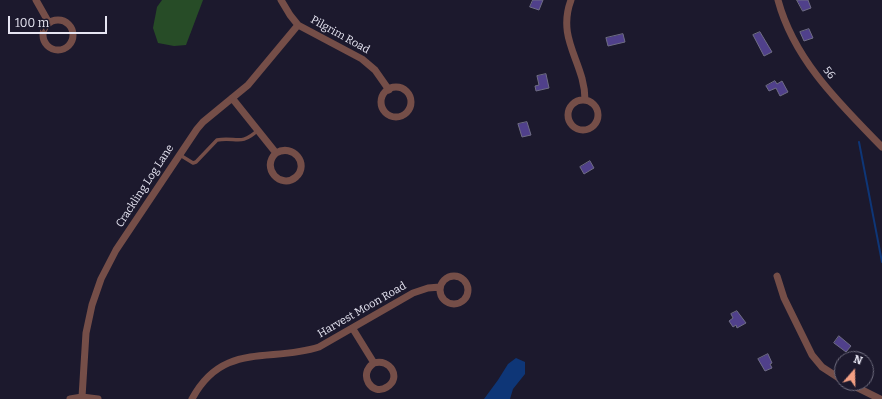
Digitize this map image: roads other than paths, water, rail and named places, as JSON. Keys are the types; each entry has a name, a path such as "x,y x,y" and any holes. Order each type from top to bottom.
{"street":[{"path":"36,0 49,23"},
{"name":"Pilgrim Road","path":"280,0 298,25 362,59 375,70 389,90"},
{"path":"571,0 566,16 567,32 583,78 585,100"},
{"name":"56","path":"778,0 784,20 791,34 824,86 882,147"},
{"path":"55,20 61,20 70,25 73,30 74,37 68,48 56,50 50,48 45,43 43,34 49,23 55,20"},
{"name":"Crackling Log Lane","path":"82,397 86,333 92,305 101,279 116,250 191,136 203,122 248,85 298,25"},
{"path":"400,88 408,94 410,106 408,111 403,115 397,117 391,116 382,108 381,99 389,90 400,88"},
{"path":"232,98 276,153"},
{"path":"585,100 594,105 598,110 598,117 597,123 592,128 583,131 572,125 568,113 576,102 585,100"},
{"path":"282,150 288,150 294,152 298,157 301,165 300,171 291,180 285,181 279,179 271,170 270,164 276,153 282,150"},
{"path":"777,276 784,298 812,355 822,367 834,375"},
{"name":"Harvest Moon Road","path":"192,399 200,386 209,376 232,361 252,356 312,350 353,329 413,293 428,288 440,287"},
{"path":"353,329 374,363"},
{"path":"864,391 880,399"},
{"path":"70,399 82,397 98,399"}],"lane":[{"path":"179,154 193,163 196,162 217,140 240,141 251,137 258,130"}],"water":[{"path":"516,358 525,362 525,374 513,389 510,399 484,399 508,364"}],"waterway":[{"path":"859,142 882,262"}]}
